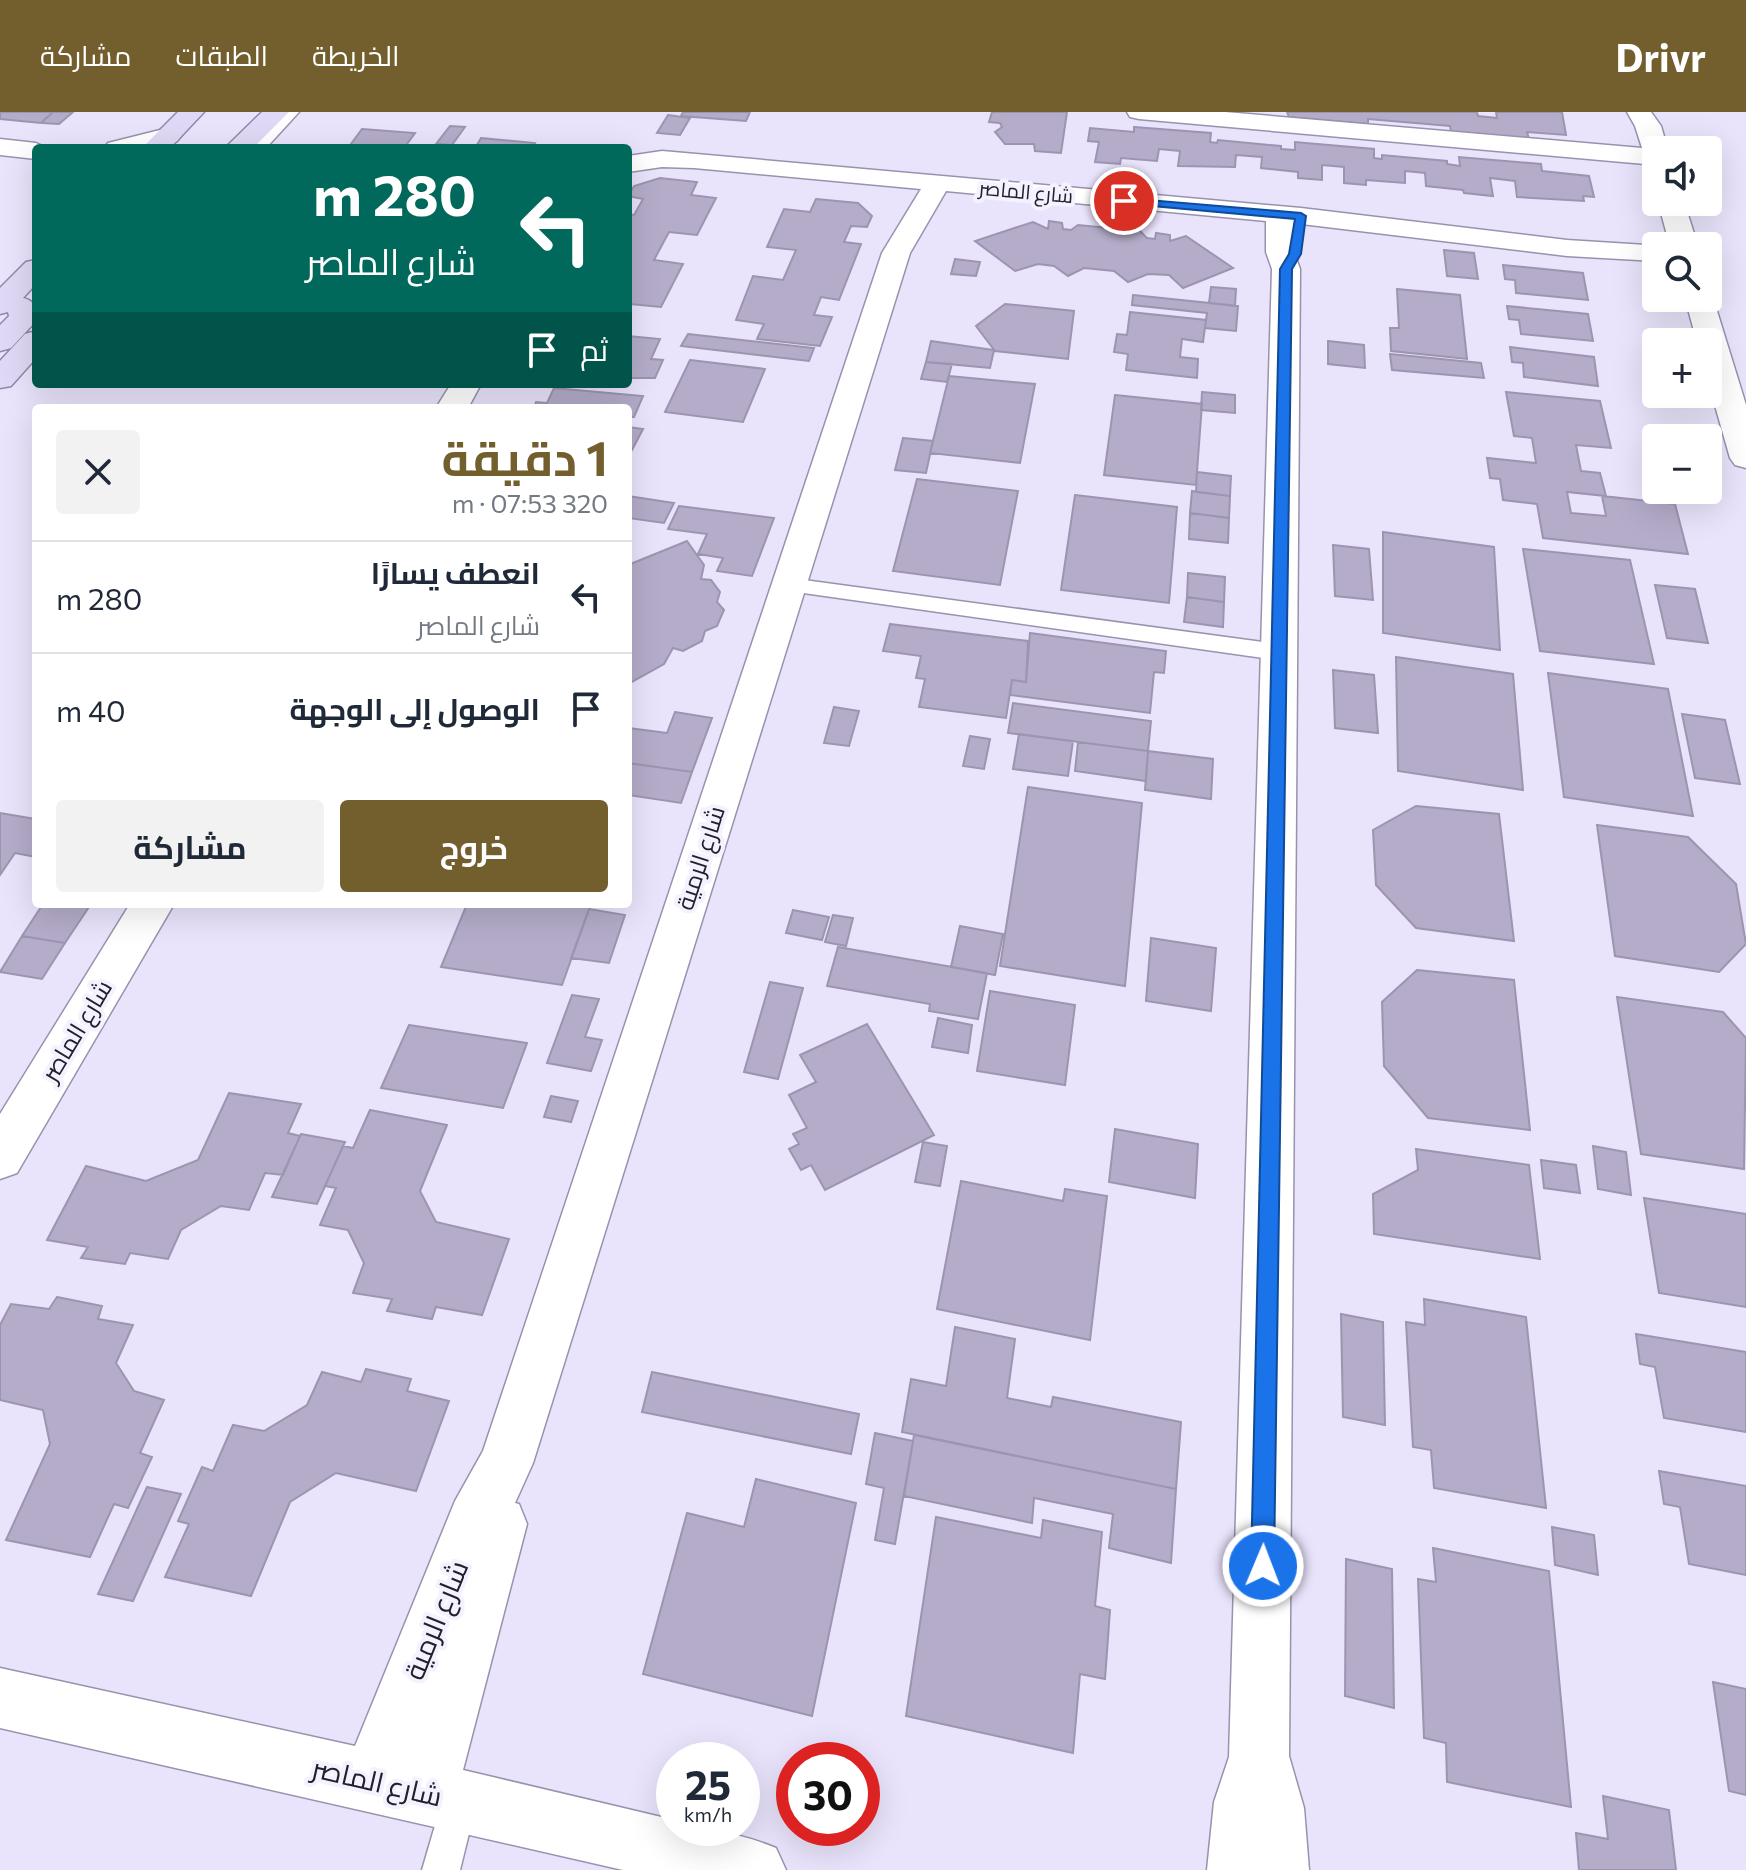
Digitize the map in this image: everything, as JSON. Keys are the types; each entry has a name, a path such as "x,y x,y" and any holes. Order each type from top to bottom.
{"main road":[{"path":"161,142 192,112"},
{"path":"242,144 277,112"},
{"path":"12,362 24,311 21,306 1,302 29,254"},
{"path":"12,362 32,344"}],"street":[{"path":"1139,112 1642,153"},
{"path":"0,147 32,151"},
{"name":"شارع الماصر","path":"632,163 662,159 694,160 1290,216 1567,248 1642,252"},
{"name":"شارع الرمية","path":"419,1791 495,1542 506,1463 896,253 912,231 923,183"},
{"path":"1239,1870 1245,1802 1259,1756 1286,269 1295,254 1290,216"},
{"name":"شارع الماصر","path":"1567,248 1642,261"},
{"path":"1703,312 1746,458"},
{"name":"شارع الماصر","path":"0,1157 151,908"},
{"name":"شارع الماصر","path":"0,1698 419,1791 754,1870"},
{"path":"1259,1756 1273,1808 1277,1870"}],"lane":[{"path":"262,144 292,112"},
{"path":"789,585 1278,652"},
{"path":"419,1791 441,1870"}],"building":[{"path":"0,112 53,112 41,123 0,119"},
{"path":"53,112 73,112 59,124 41,123"},
{"path":"683,112 750,112 746,121 681,116"},
{"path":"992,112 1067,112 1061,153 1035,151 1034,144 1005,144 995,132 1002,127 1000,123 989,122"},
{"path":"1287,112 1477,112 1478,116 1497,118 1496,112 1562,112 1566,135 1527,132 1529,139 1451,132 1450,126 1368,119 1368,124 1289,117"},
{"path":"668,115 690,118 680,135 657,133"},
{"path":"450,126 465,127 453,144 436,144"},
{"path":"1134,127 1211,133 1210,142 1217,143 1218,140 1281,146 1281,149 1295,150 1295,142 1374,149 1374,158 1382,159 1382,155 1447,161 1447,164 1460,166 1459,157 1541,164 1542,171 1589,176 1594,197 1583,196 1584,201 1517,197 1515,181 1490,178 1493,196 1464,193 1463,190 1426,186 1425,173 1405,171 1405,183 1366,180 1366,185 1344,183 1344,167 1322,165 1322,180 1298,178 1298,172 1261,168 1262,157 1236,155 1235,167 1178,166 1180,151 1159,149 1157,161 1121,158 1120,164 1095,162 1099,142 1088,141 1090,128 1134,132"},
{"path":"362,129 415,133 407,144 351,144"},
{"path":"481,138 535,143 534,144 477,144"},
{"path":"660,178 697,182 691,195 716,198 697,235 669,232 654,260 683,264 661,307 632,304 632,215 643,199 632,197 634,186"},
{"path":"816,199 858,203 872,216 867,227 851,226 844,242 861,244 839,300 821,297 814,315 832,317 820,346 757,339 764,324 736,320 753,276 783,280 796,250 767,247 784,209 810,212"},
{"path":"1049,221 1062,223 1063,229 1071,230 1078,225 1140,231 1147,238 1155,239 1156,233 1170,235 1170,241 1186,236 1233,268 1183,288 1169,275 1148,274 1128,282 1114,271 1084,268 1068,276 1054,266 1038,264 1015,271 975,241 1033,222 1048,229"},
{"path":"1444,250 1474,253 1478,279 1447,276"},
{"path":"955,259 980,262 976,276 951,274"},
{"path":"1503,265 1583,273 1588,300 1516,293 1515,280 1505,279"},
{"path":"1211,287 1236,289 1235,306 1209,303"},
{"path":"1397,289 1460,295 1467,359 1391,351 1390,328 1399,328"},
{"path":"1133,295 1238,306 1236,331 1205,328 1207,313 1132,305"},
{"path":"1005,304 1074,311 1068,359 995,351 976,326"},
{"path":"1507,306 1588,314 1593,341 1521,334 1519,320 1509,319"},
{"path":"1130,312 1206,320 1203,342 1182,339 1180,357 1198,359 1197,378 1126,370 1128,354 1114,352 1117,334 1127,335"},
{"path":"688,334 814,348 809,361 681,346"},
{"path":"632,336 660,339 651,359 663,360 655,378 632,378"},
{"path":"931,341 994,350 990,368 926,362"},
{"path":"1328,341 1364,345 1365,368 1328,364"},
{"path":"1510,347 1594,357 1598,386 1524,377 1523,363 1512,362"},
{"path":"1390,354 1481,363 1484,378 1392,370"},
{"path":"690,360 765,369 743,422 665,412"},
{"path":"926,362 952,364 947,382 921,379"},
{"path":"949,376 1035,384 1020,463 930,453"},
{"path":"554,388 643,396 634,417 632,404 535,404 547,403"},
{"path":"1202,392 1235,395 1235,413 1201,410"},
{"path":"1506,392 1600,401 1611,448 1576,445 1581,471 1600,473 1606,496 1567,492 1571,513 1606,516 1602,496 1642,500 1642,504 1675,504 1688,554 1543,538 1537,504 1503,500 1500,479 1490,478 1487,458 1536,463 1532,438 1514,436"},
{"path":"1115,395 1202,404 1196,485 1104,475"},
{"path":"632,428 643,429 632,450"},
{"path":"903,438 933,441 926,473 895,470"},
{"path":"1197,472 1231,476 1230,496 1196,492"},
{"path":"917,479 1018,491 1000,585 893,571"},
{"path":"1192,491 1230,496 1229,518 1190,513"},
{"path":"1075,495 1177,507 1169,603 1061,590"},
{"path":"632,497 674,503 664,523 632,519"},
{"path":"679,506 774,518 752,576 717,571 723,558 698,554 707,534 668,529"},
{"path":"1190,513 1229,518 1228,543 1189,539"},
{"path":"1383,532 1494,547 1500,650 1383,633"},
{"path":"687,541 704,565 701,579 711,580 720,592 717,602 724,610 717,626 705,631 702,641 683,651 673,648 664,664 632,682 632,563"},
{"path":"1333,545 1369,549 1373,600 1335,596"},
{"path":"1523,549 1630,560 1654,664 1540,651"},
{"path":"1188,573 1225,577 1224,602 1187,597"},
{"path":"1655,585 1695,589 1708,643 1667,638"},
{"path":"1187,597 1224,602 1223,627 1184,622"},
{"path":"890,624 1028,641 1026,682 1012,680 1006,718 919,707 925,679 916,678 921,656 883,651"},
{"path":"1030,633 1166,651 1164,673 1154,672 1150,713 1010,695 1012,680 1026,682"},
{"path":"1396,657 1513,674 1523,790 1398,771"},
{"path":"1333,670 1374,675 1378,733 1335,728"},
{"path":"1548,673 1668,689 1693,816 1564,797"},
{"path":"1013,703 1151,721 1148,751 1008,733"},
{"path":"834,707 859,711 849,746 824,743"},
{"path":"675,712 712,718 692,772 632,764 632,729 667,733"},
{"path":"1682,714 1725,720 1740,784 1695,778"},
{"path":"1019,734 1073,741 1068,776 1013,769"},
{"path":"970,736 990,739 984,769 963,766"},
{"path":"1078,742 1148,751 1146,781 1075,771"},
{"path":"1148,751 1213,759 1211,799 1145,790"},
{"path":"632,764 692,772 681,803 632,796"},
{"path":"1028,787 1142,803 1125,986 1000,966"},
{"path":"1416,806 1499,814 1514,941 1416,928 1376,885 1373,830"},
{"path":"0,813 32,818 32,856 15,853 0,875"},
{"path":"1597,825 1688,837 1736,884 1746,944 1719,972 1615,956"},
{"path":"40,908 88,908 65,943 22,936"},
{"path":"465,908 590,908 562,985 441,967"},
{"path":"589,909 625,915 609,963 571,958"},
{"path":"793,910 829,917 822,940 786,933"},
{"path":"833,915 853,918 846,946 825,942"},
{"path":"960,926 1003,934 995,975 951,967"},
{"path":"22,936 65,943 42,979 0,972"},
{"path":"1151,938 1216,948 1211,1011 1146,1001"},
{"path":"838,947 987,973 978,1019 929,1011 930,1004 827,986"},
{"path":"1417,970 1514,980 1530,1130 1428,1118 1384,1066 1382,1002"},
{"path":"770,982 803,988 778,1079 744,1072"},
{"path":"990,991 1075,1005 1065,1085 977,1071"},
{"path":"572,995 599,999 585,1037 602,1040 591,1071 547,1063"},
{"path":"1617,997 1723,1012 1746,1038 1744,1169 1641,1154"},
{"path":"938,1018 972,1025 968,1053 932,1047"},
{"path":"867,1024 934,1135 825,1190 811,1165 801,1170 789,1149 799,1144 793,1134 807,1128 789,1095 816,1082 800,1055"},
{"path":"409,1025 527,1043 503,1108 381,1088"},
{"path":"229,1093 301,1104 288,1133 300,1136 283,1175 265,1173 249,1210 221,1206 181,1230 168,1259 130,1253 125,1264 81,1258 88,1247 47,1240 86,1166 146,1181 198,1160"},
{"path":"551,1096 578,1101 571,1122 544,1117"},
{"path":"370,1110 447,1125 420,1191 436,1222 509,1239 482,1315 436,1307 432,1319 387,1311 392,1299 353,1293 364,1263 348,1230 320,1225 336,1188 325,1186 343,1146 353,1148"},
{"path":"1115,1129 1198,1144 1195,1198 1109,1182"},
{"path":"301,1134 345,1142 317,1204 272,1197"},
{"path":"923,1142 947,1146 940,1186 915,1182"},
{"path":"1593,1146 1626,1152 1631,1195 1598,1189"},
{"path":"1416,1149 1529,1165 1540,1259 1374,1234 1373,1194 1418,1170"},
{"path":"1541,1160 1576,1165 1580,1193 1544,1188"},
{"path":"961,1181 1063,1201 1065,1189 1107,1196 1090,1340 937,1309"},
{"path":"1644,1198 1746,1214 1746,1307 1659,1293"},
{"path":"57,1297 102,1306 98,1319 133,1325 116,1363 134,1391 164,1400 140,1453 152,1457 128,1508 114,1504 90,1557 6,1540 50,1444 43,1410 0,1400 0,1325 11,1304 49,1309"},
{"path":"1424,1299 1526,1317 1546,1508 1434,1488 1431,1450 1413,1447 1406,1322 1425,1325"},
{"path":"1341,1314 1383,1322 1385,1425 1343,1417"},
{"path":"955,1327 1015,1339 1007,1398 1051,1407 1053,1397 1181,1422 1176,1489 902,1432 911,1379 946,1386"},
{"path":"1636,1334 1746,1352 1746,1432 1664,1418 1655,1367 1640,1364"},
{"path":"366,1369 411,1379 407,1391 449,1401 416,1491 336,1473 290,1502 251,1596 165,1577 189,1524 178,1521 202,1467 213,1471 233,1425 264,1431 307,1405 322,1372 361,1382"},
{"path":"652,1372 859,1414 851,1454 642,1412"},
{"path":"875,1433 913,1441 895,1544 875,1540 884,1488 866,1484"},
{"path":"914,1435 1176,1489 1171,1563 1109,1548 1113,1514 1034,1498 1032,1523 904,1496"},
{"path":"1659,1471 1746,1486 1746,1575 1689,1564 1680,1507 1664,1504"},
{"path":"756,1479 856,1503 812,1716 643,1674 687,1513 744,1527"},
{"path":"147,1487 181,1494 133,1601 98,1594"},
{"path":"936,1517 1041,1538 1043,1520 1102,1532 1095,1606 1110,1610 1105,1679 1080,1674 1073,1753 906,1716"},
{"path":"1552,1527 1594,1535 1598,1575 1555,1565"},
{"path":"1433,1548 1549,1571 1571,1807 1447,1782 1446,1743 1424,1738 1418,1579 1436,1582"},
{"path":"1346,1559 1392,1569 1394,1708 1345,1696"},
{"path":"1713,1682 1746,1689 1746,1795 1729,1791"},
{"path":"1603,1796 1669,1810 1676,1870 1579,1870 1576,1833 1608,1839"}],"route":[{"path":"1124,201 1301,216 1295,254 1286,269 1263,1566"}]}
